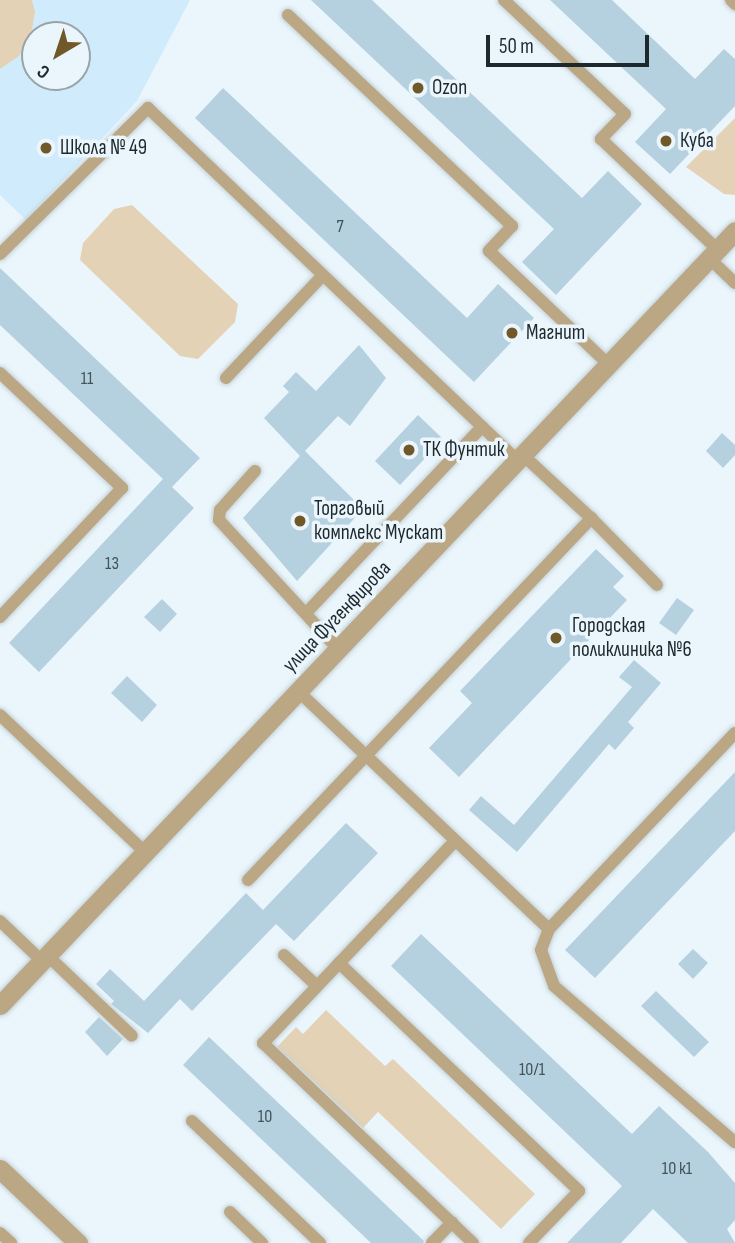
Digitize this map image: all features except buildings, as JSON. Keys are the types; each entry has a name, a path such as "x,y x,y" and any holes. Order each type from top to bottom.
{"street":[{"name":"улица Фугенфирова","path":"0,1005 735,231"},
{"path":"0,1169 78,1243"}],"lane":[{"path":"504,0 625,114 601,139 713,253 735,283"},
{"path":"731,0 735,4"},
{"path":"288,15 512,226 489,251 608,364"},
{"path":"0,254 148,108 482,427 591,518 657,584"},
{"path":"226,378 322,276"},
{"path":"0,373 122,488 0,617"},
{"path":"307,611 482,427"},
{"path":"255,471 218,517 307,611 338,649"},
{"path":"248,880 591,518"},
{"path":"298,691 549,929"},
{"path":"0,715 145,852"},
{"path":"735,733 549,929 541,950 554,986 735,1142"},
{"path":"455,841 263,1043 473,1243"},
{"path":"0,921 132,1036"},
{"path":"284,955 317,986"},
{"path":"339,963 579,1191 529,1243"},
{"path":"192,1121 320,1243"},
{"path":"230,1212 262,1243"},
{"path":"432,1243 452,1222"},
{"path":"0,1233 11,1243"}],"shaded area":[{"name":"Школа № 49","path":"0,0 190,0 137,101 26,220 0,195"},
{"path":"0,0 32,0 35,12 33,21 21,21 21,52 0,69"},
{"path":"735,118 735,195 724,194 686,167"},
{"path":"132,205 238,304 235,322 198,359 180,356 80,260 83,243 114,209"},
{"path":"326,1010 385,1066 393,1059 535,1194 501,1229 378,1112 363,1128 277,1047 296,1027 303,1034"}],"place":[{"name":"Ozon","path":"418,88"},
{"name":"Куба","path":"666,141"},
{"name":"Школа № 49","path":"46,148"},
{"name":"Магнит","path":"512,333"},
{"name":"ТК Фунтик","path":"409,450"},
{"name":"Торговый комплекс Мускат","path":"300,521"},
{"name":"Городская поликлиника №6","path":"556,638"}]}
